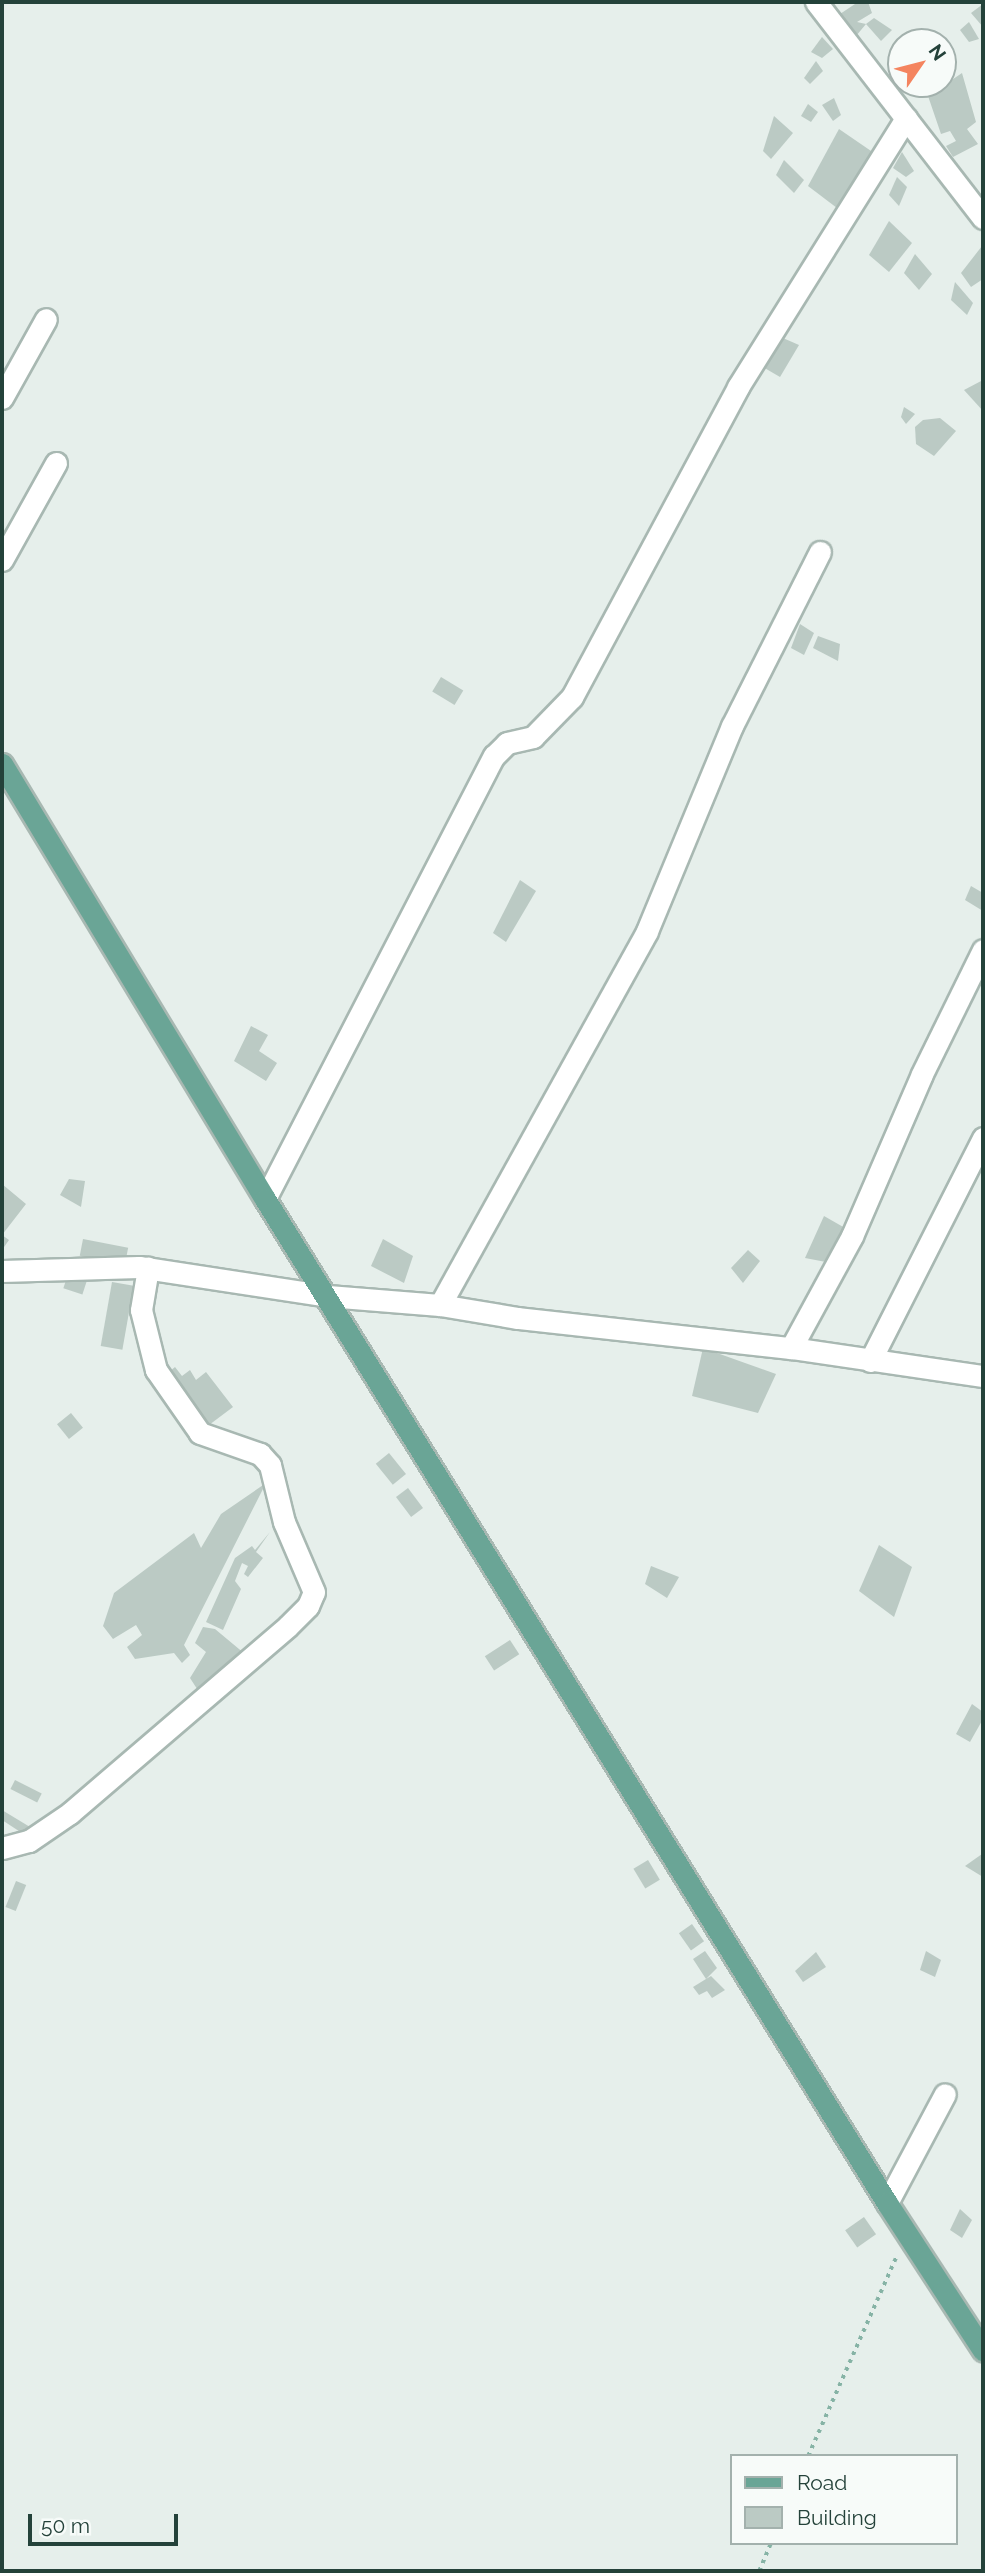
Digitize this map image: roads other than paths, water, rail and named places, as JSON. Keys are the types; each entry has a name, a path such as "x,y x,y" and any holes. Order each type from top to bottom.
{"main road":[{"path":"2,764 265,1199 328,1296 887,2203 983,2350"}],"street":[{"path":"816,2 983,218"},
{"path":"265,1199 494,756 507,743 533,737 572,697 738,387 906,118"},
{"path":"2,398 46,319"},
{"path":"2,560 55,463"},
{"path":"440,1305 647,931 732,726 820,552"},
{"path":"790,1348 852,1236 922,1073 983,950"},
{"path":"870,1361 983,1138"},
{"path":"2,1271 148,1268 328,1296 440,1305 518,1318 790,1348 983,1376"},
{"path":"2,1848 29,1841 70,1813 288,1626 308,1606 314,1592 284,1522 270,1465 260,1454 200,1433 156,1370 141,1310 148,1268"},
{"path":"887,2203 945,2094"}]}
